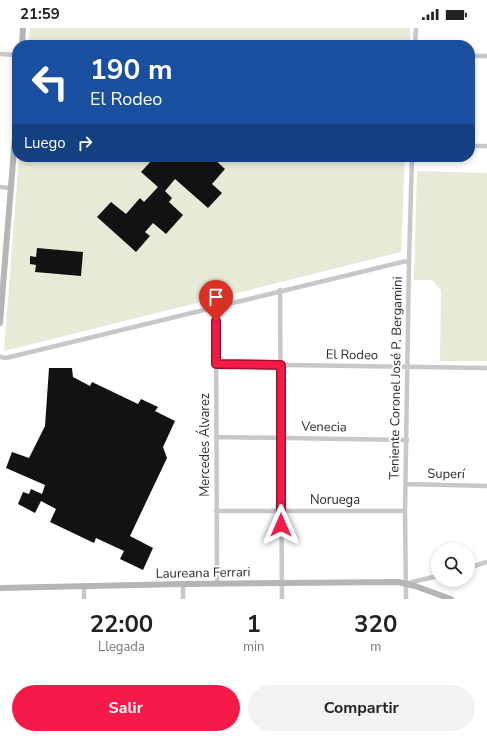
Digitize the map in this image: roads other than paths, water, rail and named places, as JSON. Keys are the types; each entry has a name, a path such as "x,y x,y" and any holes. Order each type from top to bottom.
{"street":[{"path":"23,40 24,28"},
{"path":"415,40 416,28"},
{"path":"0,54 12,55"},
{"path":"475,56 487,56"},
{"path":"475,146 487,146"},
{"path":"0,321 12,162"},
{"name":"Teniente Coronel José P. Bergamini","path":"406,599 405,512 412,162"},
{"path":"0,188 10,188"},
{"path":"0,357 6,358 280,290 409,261"},
{"path":"280,290 282,599"},
{"name":"Mercedes Álvarez","path":"216,306 217,584"},
{"name":"El Rodeo","path":"216,364 487,368"},
{"name":"Venecia","path":"216,437 407,440"},
{"name":"Superí","path":"406,484 487,486"},
{"name":"Noruega","path":"216,510 405,512"},
{"path":"475,566 487,562"},
{"path":"406,584 431,578"},
{"name":"Laureana Ferrari","path":"0,588 84,585 398,582 451,599"},
{"path":"183,584 183,599"},
{"path":"84,585 84,599"}]}
